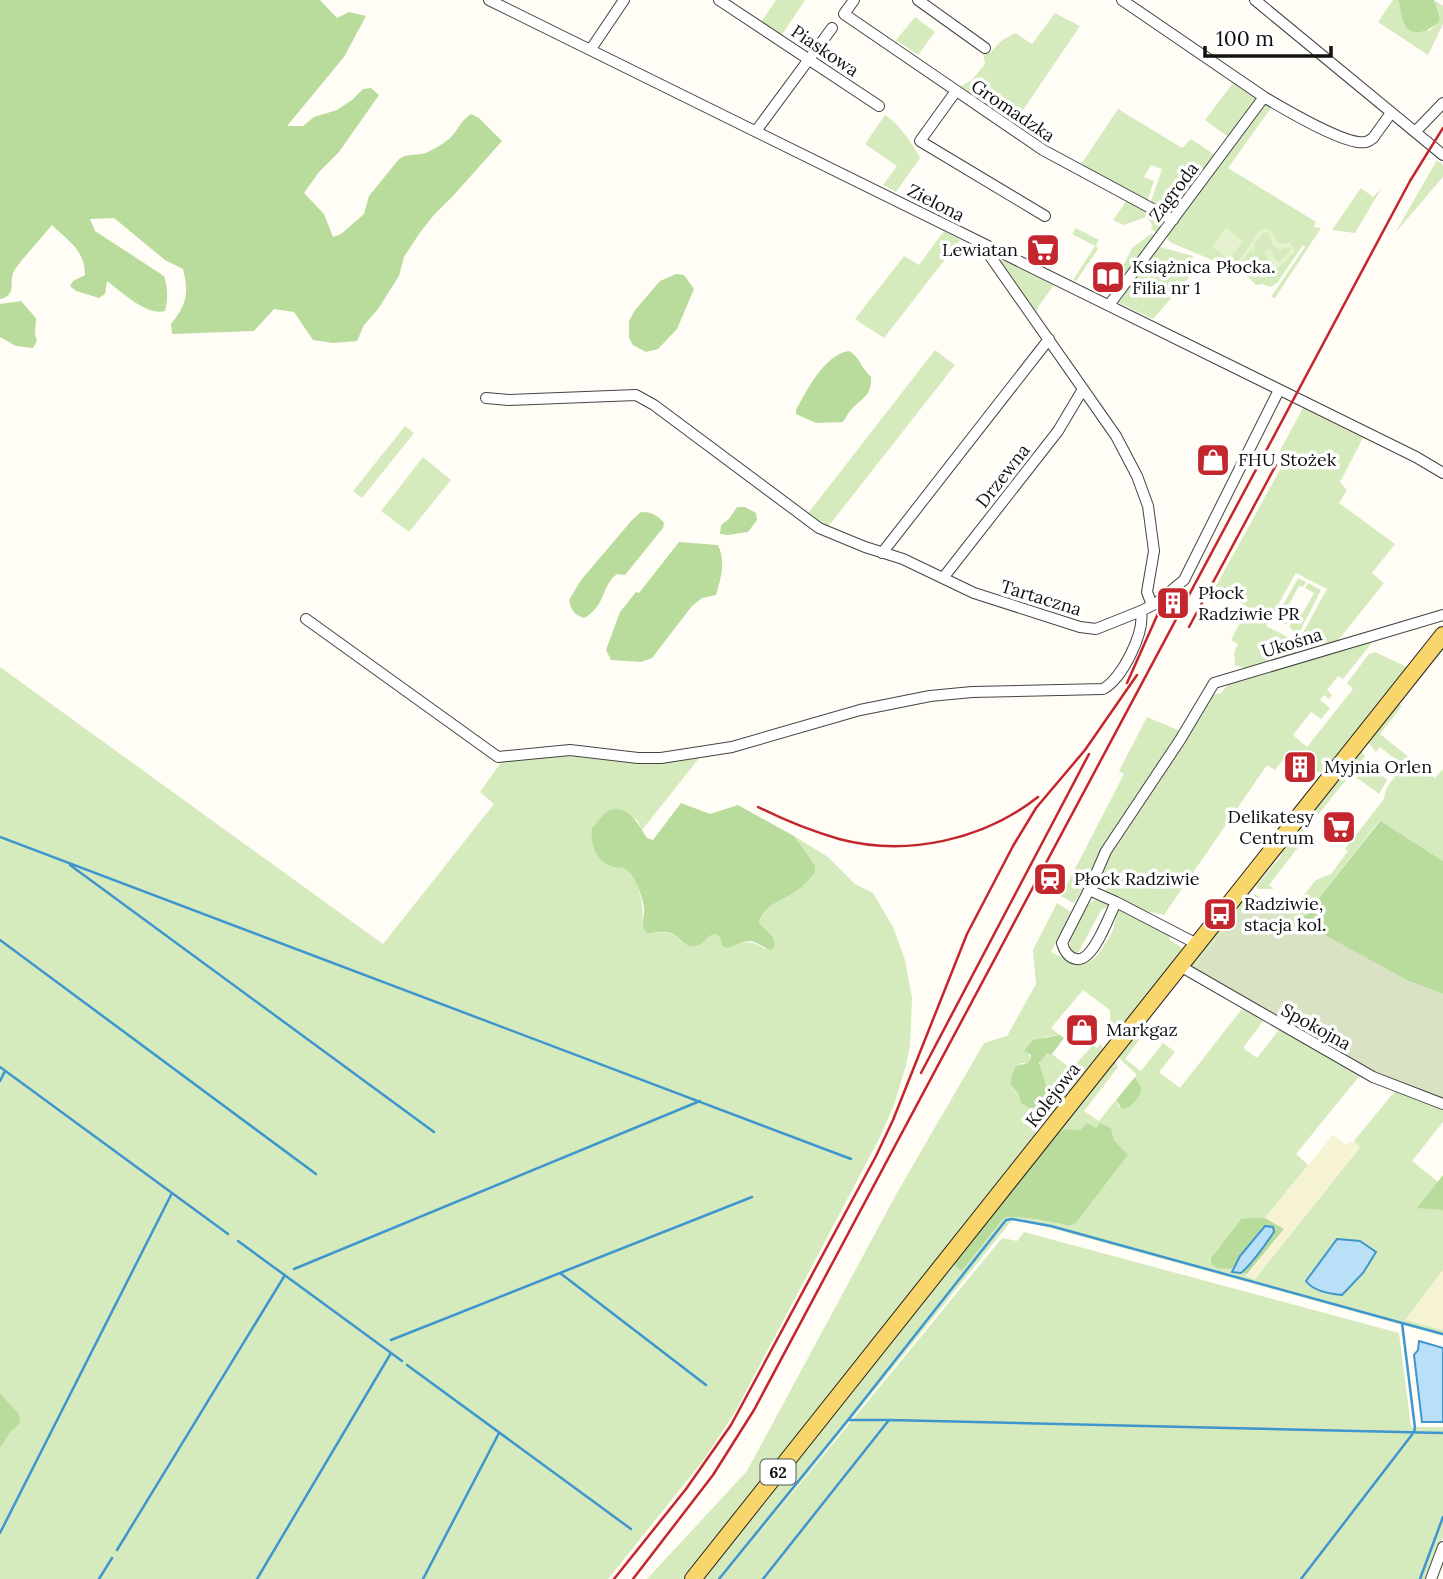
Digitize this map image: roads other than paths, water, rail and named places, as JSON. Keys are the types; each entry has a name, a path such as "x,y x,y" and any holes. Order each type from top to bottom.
{"main road":[{"name":"Kolejowa","path":"693,1579 1443,635"}],"street":[{"name":"Zielona","path":"489,0 1416,457 1443,473"},
{"path":"591,49 624,0"},
{"name":"Piaskowa","path":"719,0 879,106"},
{"name":"Gromadzka","path":"854,0 844,14 1049,154 1172,220"},
{"path":"918,0 985,48"},
{"path":"1122,0 1264,97 1349,140 1361,142 1373,138 1391,113"},
{"path":"1255,0 1443,155"},
{"path":"756,131 832,28"},
{"path":"956,91 920,141 1045,216"},
{"name":"Zagroda","path":"1109,305 1264,97"},
{"path":"1415,132 1443,103"},
{"path":"981,243 1120,442 1144,493 1150,517 1154,551 1147,592 1152,605"},
{"path":"882,553 1049,339"},
{"name":"Drzewna","path":"943,578 1058,431 1083,390"},
{"name":"Tartaczna","path":"486,398 636,395 820,528 903,559 984,597 1085,628 1099,628 1152,605 1177,587 1189,572 1279,390"},
{"path":"306,619 498,757 570,750 650,759 732,747 860,710 930,696 972,692 1103,689 1115,680 1131,653 1141,621 1141,611"},
{"name":"Ukośna","path":"1116,902 1092,952 1085,958 1076,959 1066,953 1062,943 1106,851 1180,740 1214,683 1443,615"},
{"path":"1089,890 1197,944"},
{"name":"Spokojna","path":"1180,966 1374,1077 1443,1104"},
{"path":"1431,1579 1443,1547"}],"water":[{"path":"1265,1226 1273,1227 1274,1232 1263,1248 1241,1273 1232,1272 1240,1256"},
{"path":"1337,1239 1360,1241 1376,1252 1363,1273 1342,1295 1318,1290 1306,1281"},
{"path":"1419,1341 1443,1348 1443,1422 1422,1422 1414,1355"}],"waterway":[{"path":"0,837 851,1159"},
{"path":"70,865 434,1132"},
{"path":"0,940 316,1174"},
{"path":"0,1067 228,1234"},
{"path":"0,1081 5,1071"},
{"path":"294,1269 700,1101"},
{"path":"0,1533 172,1193"},
{"path":"560,1273 752,1197"},
{"path":"889,1420 848,1420 1006,1220 1051,1226 1402,1323"},
{"path":"238,1241 402,1361"},
{"path":"391,1340 560,1273 706,1385"},
{"path":"117,1550 285,1275"},
{"path":"1301,1579 1414,1432 1402,1323 1443,1334"},
{"path":"257,1579 391,1353"},
{"path":"407,1365 631,1529"},
{"path":"719,1579 848,1420"},
{"path":"763,1579 889,1420 1443,1433"},
{"path":"423,1579 499,1433"},
{"path":"1420,1579 1443,1517"},
{"path":"99,1579 112,1558"}],"railway":[{"path":"633,1579 713,1475 754,1410 1410,181 1443,128"},
{"path":"1189,627 1276,465"},
{"path":"1127,683 1160,609"},
{"path":"614,1579 686,1489 731,1425 876,1156 967,934 1013,846 1036,808 1085,750 1137,675"},
{"path":"921,1073 1089,754"},
{"path":"758,807 839,839 891,846 917,845 969,834 1016,812 1038,797"}],"place":[{"name":"Lewiatan","path":"1043,250"},
{"name":"Książnica Płocka. Filia nr 1","path":"1108,277"},
{"name":"FHU Stożek","path":"1213,460"},
{"name":"Płock Radziwie PR","path":"1173,603"},
{"name":"Myjnia Orlen","path":"1300,767"},
{"name":"Delikatesy Centrum","path":"1339,827"},
{"name":"Płock Radziwie","path":"1050,879"},
{"name":"Radziwie, stacja kol.","path":"1220,914"},
{"name":"Markgaz","path":"1082,1030"}]}
